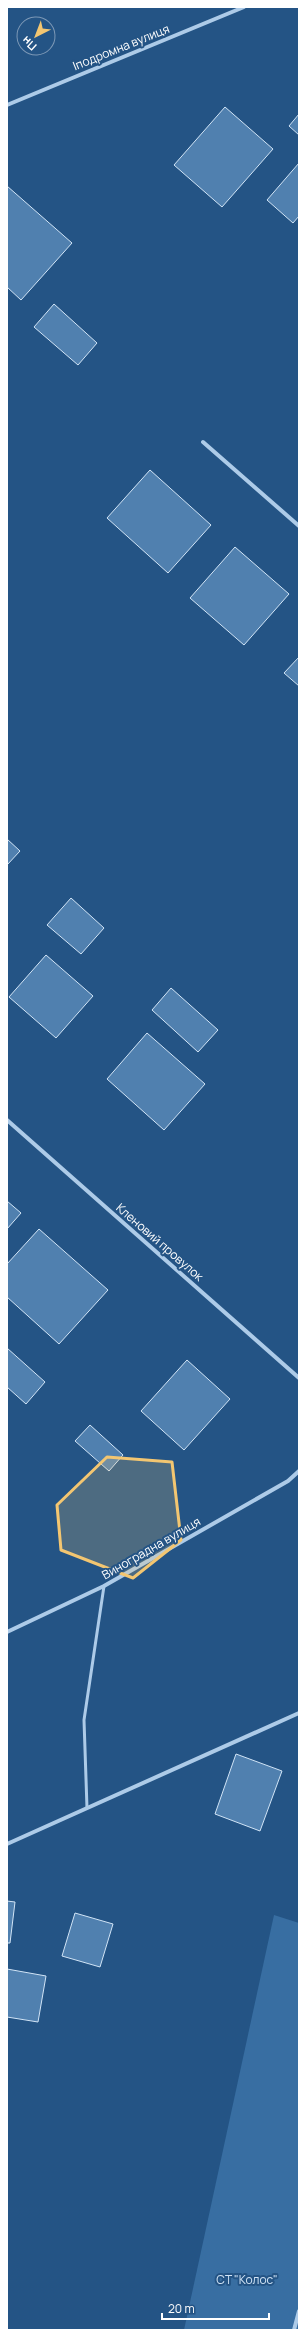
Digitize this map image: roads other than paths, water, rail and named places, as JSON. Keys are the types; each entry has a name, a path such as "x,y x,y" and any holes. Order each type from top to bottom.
{"street":[{"name":"Іподромна вулиця","path":"7,105 244,7"},
{"path":"203,442 299,526"},
{"name":"Кленовий провулок","path":"7,1120 299,1378"},
{"name":"Виноградна вулиця","path":"7,1632 104,1586 288,1481 299,1471"},
{"path":"7,1844 299,1713"},
{"path":"294,2330 299,2311"}],"lane":[{"path":"87,1808 84,1720 104,1586"}],"park label":[{"name":"СТ \"Колос\"","path":"247,2279"}]}
